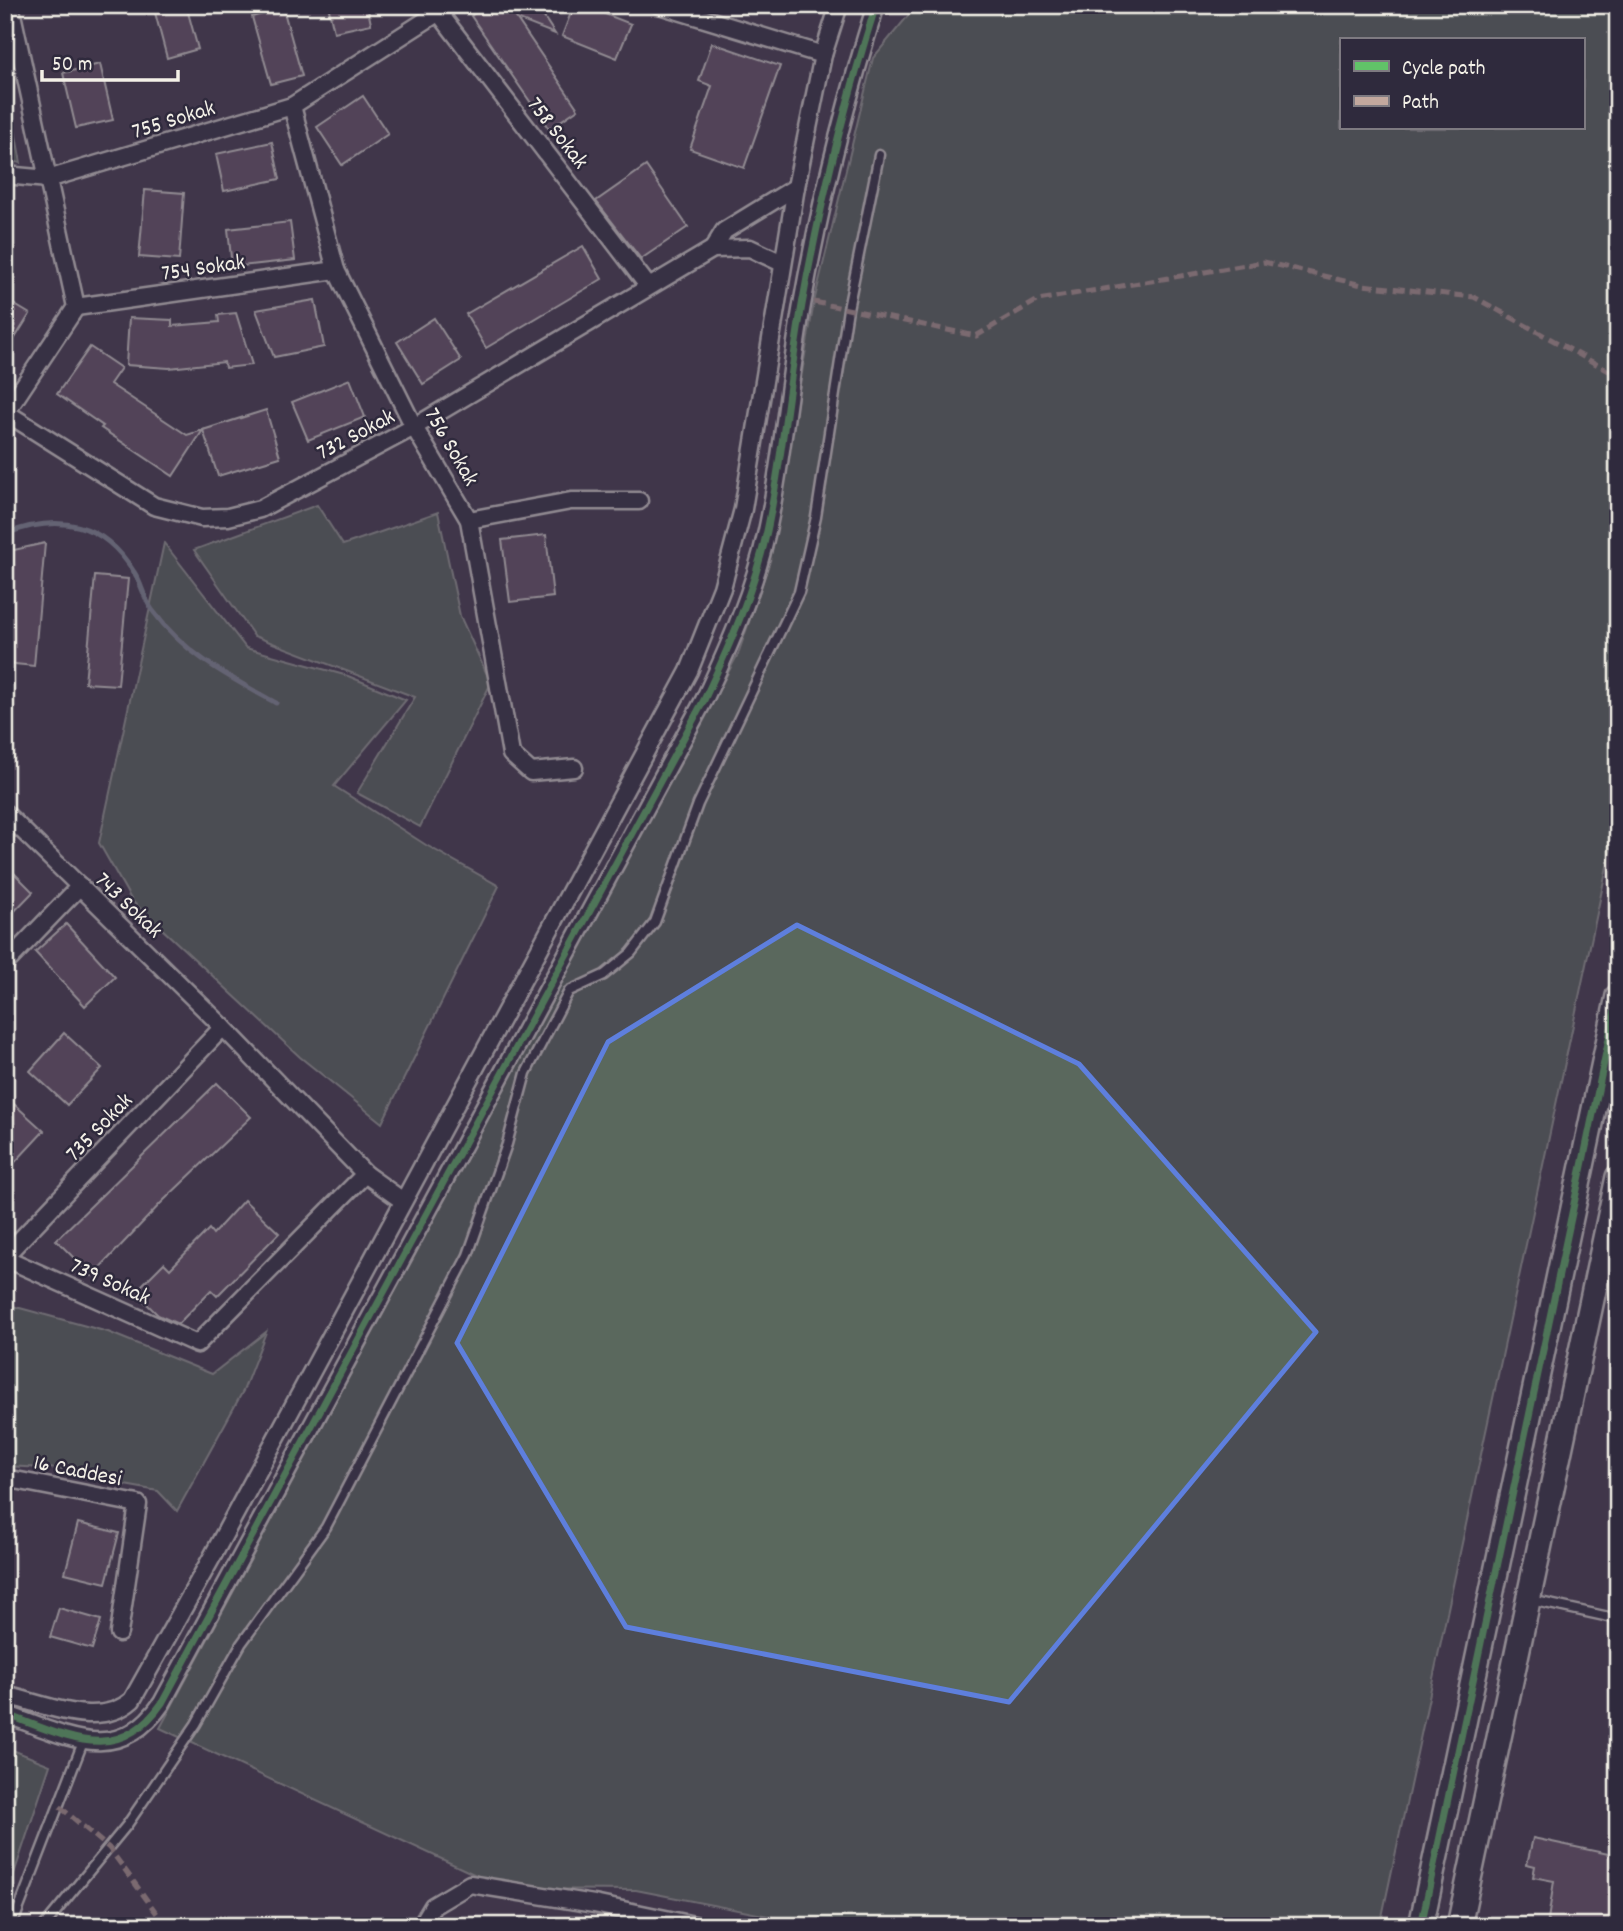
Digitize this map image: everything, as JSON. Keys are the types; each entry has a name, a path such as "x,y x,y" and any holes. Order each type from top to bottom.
{"street":[{"path":"5,413 76,307 10,5"},
{"path":"659,5 823,55"},
{"path":"5,1695 101,1715 122,1709 132,1700 677,694 722,588 743,509 796,187 823,55 839,5"},
{"path":"5,1714 83,1742 108,1742 127,1737 152,1718 420,1231 725,656 744,609 767,530 817,230 848,101 876,5"},
{"name":"755 Sokak","path":"48,179 292,106 441,8"},
{"name":"758 Sokak","path":"441,8 648,286"},
{"name":"756 Sokak","path":"292,106 336,270 414,427 468,520 511,754 531,772 574,768"},
{"path":"5,175 48,179"},
{"name":"732 Sokak","path":"5,413 155,506 202,518 228,517 260,509 414,427 713,248 724,231 796,187"},
{"path":"713,248 750,248 782,263"},
{"name":"754 Sokak","path":"76,307 336,270"},
{"path":"468,520 571,501 639,500"},
{"name":"743 Sokak","path":"5,813 223,1027 365,1174 403,1201"},
{"path":"5,964 80,886"},
{"path":"1421,1926 1618,996"},
{"name":"735 Sokak","path":"5,1257 223,1027"},
{"name":"739 Sokak","path":"5,1257 197,1343 365,1174"},
{"path":"1460,1926 1618,1177"},
{"name":"16 Caddesi","path":"5,1478 138,1504 119,1633"},
{"path":"421,1926 433,1906 470,1884 581,1901 699,1926"}],"lane":[{"path":"44,1926 127,1825 196,1724 242,1644 326,1527 468,1255 507,1144 526,1073 569,990 604,975 631,953 655,922 698,804 799,592 816,517 848,309 879,155"},
{"path":"1528,1599 1618,1619"},
{"path":"12,1926 83,1742"}],"highlighted area":[{"path":"797,925 1079,1064 1316,1332 1009,1702 626,1627 457,1343 608,1042"}],"green space":[{"path":"917,5 1618,5 1618,815 1380,1926 819,1926 636,1890 506,1889 160,1728 738,654 770,561 814,302 873,58"},
{"path":"5,76 21,163 5,160"},
{"path":"317,505 343,545 438,512 460,616 491,683 420,827 357,793 415,697 254,636 194,550"},
{"path":"164,543 246,648 348,676 406,700 334,786 426,845 499,886 382,1123 300,1057 132,901 99,843"},
{"path":"5,1304 108,1332 212,1374 266,1332 243,1391 177,1511 158,1491 119,1484 86,1470 5,1466"},
{"path":"5,1747 50,1765 5,1901"}],"building":[{"path":"153,5 186,5 198,49 167,58"},
{"path":"328,5 367,5 371,24 334,32"},
{"path":"485,5 536,5 555,34 517,19 578,109 549,129 471,16"},
{"path":"574,5 582,5 631,24 617,58 562,36"},
{"path":"283,8 302,76 271,84 252,17"},
{"path":"712,43 780,66 744,168 690,149 712,86 699,81"},
{"path":"100,64 113,120 76,128 63,73"},
{"path":"363,96 388,134 342,165 317,127"},
{"path":"272,142 280,179 224,191 216,154"},
{"path":"646,166 688,227 641,259 596,201"},
{"path":"145,190 184,193 179,260 139,257"},
{"path":"290,222 295,260 232,267 228,229"},
{"path":"583,246 602,279 486,348 466,314"},
{"path":"5,299 30,314 5,354"},
{"path":"315,300 324,347 274,357 256,310"},
{"path":"236,313 252,365 225,368 224,362 169,368 126,365 129,318 172,320 172,326 219,322 218,315"},
{"path":"434,318 461,360 423,384 397,342"},
{"path":"90,347 121,368 110,384 187,435 203,430 173,476 101,428 103,426 57,394"},
{"path":"350,379 365,417 308,440 292,402"},
{"path":"266,410 280,457 218,476 203,430"},
{"path":"546,535 553,597 510,602 502,540"},
{"path":"45,543 34,666 5,663 5,552"},
{"path":"95,576 128,579 118,685 85,683"},
{"path":"12,871 33,892 5,921 5,878"},
{"path":"66,924 115,977 85,1006 35,952"},
{"path":"64,1033 102,1068 67,1105 30,1071"},
{"path":"217,1083 251,1117 162,1202 92,1276 56,1240"},
{"path":"5,1096 44,1131 5,1173"},
{"path":"244,1200 279,1233 217,1296 211,1290 178,1324 158,1315 135,1292 164,1263 170,1269 209,1229 213,1234"},
{"path":"78,1523 119,1533 106,1583 65,1573"},
{"path":"59,1608 101,1620 92,1649 50,1637"},
{"path":"1533,1838 1618,1856 1618,1926 1547,1926 1554,1881 1533,1877 1535,1866 1527,1864"}],"waterway":[{"path":"5,534 44,524 78,526 94,532 122,555 137,577 150,607 179,640 210,664 276,703"}],"marked path":[{"path":"814,302 976,336 1038,300 1264,262 1362,285 1474,297 1609,371 1618,388"},
{"path":"60,1807 109,1848 166,1926"}],"cycle path":[{"path":"5,1714 69,1737 108,1741 127,1735 145,1723 162,1703 704,700 740,617 762,553 809,267 844,116 876,5"},
{"path":"1421,1926 1618,996"}]}
